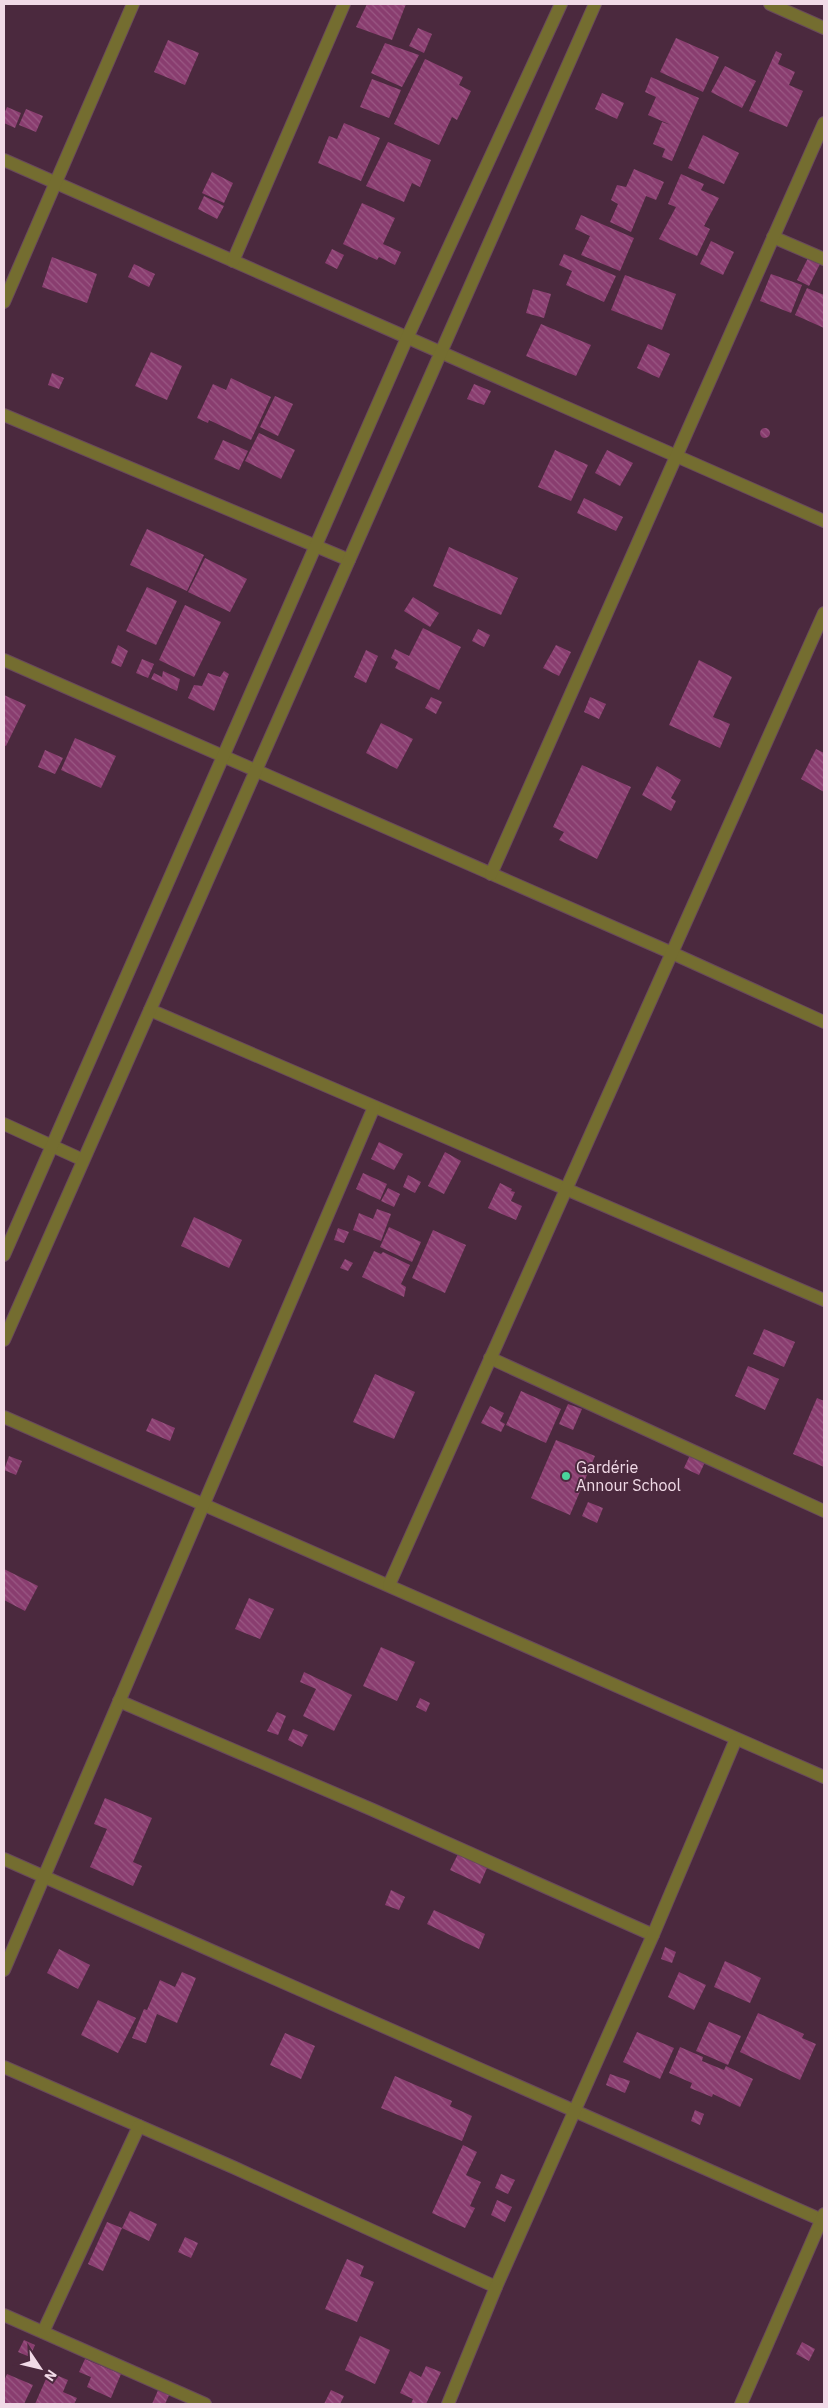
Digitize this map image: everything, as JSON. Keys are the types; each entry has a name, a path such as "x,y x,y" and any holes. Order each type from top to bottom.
{"street":[{"path":"4,302 133,4"},
{"path":"233,261 344,4"},
{"path":"4,1254 407,338 561,4"},
{"path":"4,1340 595,4"},
{"path":"770,4 824,28"},
{"path":"491,874 824,122"},
{"path":"4,160 824,521"},
{"path":"774,237 824,259"},
{"path":"4,416 349,560"},
{"path":"389,1585 824,613"},
{"path":"4,660 672,953 824,1022"},
{"path":"150,1010 824,1300"},
{"path":"4,1970 374,1107"},
{"path":"4,1124 84,1160"},
{"path":"490,1358 824,1512"},
{"path":"4,1417 202,1506 389,1585 824,1778"},
{"path":"119,1701 373,1810 653,1935"},
{"path":"448,2404 496,2287 653,1935 736,1739"},
{"path":"4,1859 823,2218 741,2404"},
{"path":"4,2067 496,2287"},
{"path":"43,2332 139,2126"},
{"path":"4,2315 205,2404"}],"building":[{"path":"367,4 406,4 392,40 356,27"},
{"path":"418,28 432,34 424,53 409,46"},
{"path":"676,38 719,57 703,92 660,72"},
{"path":"168,40 199,53 185,85 154,72"},
{"path":"385,43 419,55 402,87 371,73"},
{"path":"776,51 782,54 778,64 795,72 789,85 803,91 787,127 749,111"},
{"path":"425,59 463,77 459,85 471,91 457,120 452,117 439,145 394,124"},
{"path":"725,66 756,81 742,108 711,92"},
{"path":"651,77 699,98 672,161 662,157 665,149 653,144 662,122 671,125 648,115 656,97 645,92"},
{"path":"372,79 401,90 389,118 360,107"},
{"path":"602,93 624,103 617,119 595,109"},
{"path":"7,107 21,113 15,128 4,123 4,114"},
{"path":"26,109 43,116 36,132 19,125"},
{"path":"344,123 380,138 361,181 318,163 329,136 337,139"},
{"path":"703,135 739,153 724,184 688,168"},
{"path":"388,142 431,160 420,187 412,183 404,202 366,186"},
{"path":"634,169 664,182 656,200 646,196 631,232 610,222 618,204 611,200 617,185 626,187"},
{"path":"212,172 233,183 224,203 202,193"},
{"path":"681,174 704,184 701,190 719,198 704,226 710,229 697,256 659,239 676,207 668,204"},
{"path":"204,196 224,206 217,219 198,209"},
{"path":"362,203 395,218 383,244 401,252 395,265 379,257 377,260 343,244"},
{"path":"581,215 634,238 620,271 581,255 590,236 575,229"},
{"path":"711,241 734,252 723,275 700,264"},
{"path":"332,249 344,255 337,269 325,263"},
{"path":"564,254 616,276 604,302 566,285 572,271 559,265"},
{"path":"809,256 821,262 809,286 797,280"},
{"path":"52,257 97,274 87,303 42,287"},
{"path":"134,264 155,274 149,287 128,277"},
{"path":"771,274 802,285 791,313 760,301"},
{"path":"625,275 676,294 662,330 611,310"},
{"path":"807,288 824,295 824,328 795,315"},
{"path":"533,289 551,294 544,318 526,313"},
{"path":"541,324 591,345 576,376 526,356"},
{"path":"648,344 670,354 659,378 637,368"},
{"path":"151,352 182,366 167,400 135,386"},
{"path":"52,373 64,378 59,389 48,385"},
{"path":"231,378 271,397 251,440 209,420 208,423 197,418 213,384 226,390"},
{"path":"474,384 491,391 484,405 467,399"},
{"path":"275,396 293,404 278,436 260,427"},
{"path":"765,428 770,433 765,438 760,433"},
{"path":"259,433 295,450 281,479 245,461"},
{"path":"223,440 248,451 239,470 214,459"},
{"path":"555,450 588,465 571,501 538,487"},
{"path":"607,450 633,463 620,486 595,473"},
{"path":"584,498 623,517 616,531 577,513"},
{"path":"147,529 204,555 187,591 130,565"},
{"path":"449,547 518,578 501,615 433,586"},
{"path":"205,558 247,579 230,612 188,592"},
{"path":"147,587 177,601 156,645 126,631"},
{"path":"413,597 439,613 430,627 404,611"},
{"path":"185,605 221,622 194,677 159,660"},
{"path":"423,628 461,647 439,690 395,668 398,662 391,658 395,649 409,656"},
{"path":"478,629 490,635 484,647 472,641"},
{"path":"118,645 128,651 121,667 111,663"},
{"path":"556,645 571,652 559,676 543,668"},
{"path":"366,650 378,656 366,683 354,677"},
{"path":"142,659 154,664 148,678 136,673"},
{"path":"699,660 732,677 713,717 730,724 720,748 669,725"},
{"path":"163,671 180,679 177,691 151,679 154,673 162,677"},
{"path":"224,671 229,674 214,711 188,698 194,685 202,686 208,673 220,677"},
{"path":"4,695 26,705 6,746 4,745"},
{"path":"431,697 442,702 436,714 425,708"},
{"path":"590,697 606,704 599,719 584,712"},
{"path":"381,723 413,739 397,769 366,753"},
{"path":"75,738 116,756 101,788 61,770"},
{"path":"816,749 824,753 824,792 801,779"},
{"path":"45,750 63,758 55,774 38,767"},
{"path":"582,765 631,787 597,859 559,840 564,832 553,827"},
{"path":"657,766 681,780 671,798 676,801 671,811 642,795"},
{"path":"379,1142 403,1154 394,1170 371,1159"},
{"path":"445,1152 461,1161 444,1194 428,1186"},
{"path":"363,1173 387,1184 380,1200 356,1189"},
{"path":"408,1175 421,1182 415,1193 403,1187"},
{"path":"500,1183 515,1192 511,1201 522,1206 516,1220 488,1208"},
{"path":"388,1188 400,1194 394,1207 381,1201"},
{"path":"377,1209 391,1214 381,1241 353,1230 359,1213 373,1219"},
{"path":"194,1217 242,1240 229,1268 181,1246"},
{"path":"389,1227 421,1242 412,1262 380,1247"},
{"path":"338,1228 349,1232 344,1243 334,1240"},
{"path":"433,1230 466,1245 445,1293 412,1278"},
{"path":"374,1251 381,1254 383,1252 410,1265 401,1284 406,1287 404,1297 362,1277"},
{"path":"345,1259 353,1263 348,1271 340,1268"},
{"path":"764,1329 795,1342 784,1367 753,1354"},
{"path":"748,1366 779,1379 765,1410 735,1396"},
{"path":"375,1374 415,1392 394,1439 353,1422"},
{"path":"521,1391 561,1409 546,1443 506,1425"},
{"path":"817,1398 824,1401 824,1467 793,1454"},
{"path":"568,1404 582,1409 573,1430 559,1424"},
{"path":"490,1406 504,1413 500,1421 505,1424 501,1432 481,1423"},
{"path":"152,1418 175,1428 170,1441 146,1431"},
{"path":"556,1440 595,1456 570,1515 531,1498"},
{"path":"690,1455 705,1462 699,1475 684,1468"},
{"path":"9,1456 22,1461 16,1475 4,1470"},
{"path":"588,1502 603,1508 597,1523 582,1516"},
{"path":"4,1569 38,1586 25,1611 4,1600"},
{"path":"249,1598 274,1609 260,1639 235,1629"},
{"path":"381,1647 415,1662 397,1701 363,1686"},
{"path":"304,1672 352,1695 334,1731 303,1716 316,1689 300,1682"},
{"path":"420,1698 430,1703 426,1712 416,1707"},
{"path":"277,1712 286,1716 278,1735 267,1731"},
{"path":"293,1729 308,1735 302,1747 288,1740"},
{"path":"105,1798 152,1818 133,1862 142,1866 133,1886 90,1867 107,1829 94,1824"},
{"path":"458,1854 487,1868 480,1884 450,1870"},
{"path":"391,1890 405,1897 399,1910 385,1905"},
{"path":"434,1910 485,1934 479,1949 427,1924"},
{"path":"665,1947 676,1952 672,1963 661,1959"},
{"path":"59,1949 90,1965 78,1989 47,1973"},
{"path":"725,1961 761,1978 750,2003 714,1987"},
{"path":"182,1972 196,1978 177,2023 157,2014 146,2043 132,2038 144,2009 147,2010 160,1980 175,1987"},
{"path":"679,1972 706,1985 694,2010 668,1997"},
{"path":"98,2000 136,2018 118,2053 81,2035"},
{"path":"758,2013 804,2034 802,2038 816,2044 800,2080 740,2052"},
{"path":"709,2022 741,2036 728,2065 696,2051"},
{"path":"637,2032 674,2048 660,2079 623,2062"},
{"path":"285,2033 315,2046 301,2079 270,2065"},
{"path":"680,2047 703,2057 702,2061 724,2070 726,2066 753,2079 740,2107 713,2094 712,2097 690,2088 692,2083 669,2073"},
{"path":"610,2074 630,2081 625,2093 606,2085"},
{"path":"395,2076 452,2101 450,2106 472,2116 462,2141 381,2108"},
{"path":"695,2110 704,2114 700,2125 691,2121"},
{"path":"463,2145 477,2152 466,2175 481,2182 470,2206 475,2208 465,2228 432,2213"},
{"path":"501,2174 515,2180 508,2194 495,2188"},
{"path":"497,2200 512,2207 505,2222 491,2215"},
{"path":"130,2211 157,2224 149,2241 122,2228"},
{"path":"107,2222 122,2228 103,2271 88,2264"},
{"path":"185,2237 198,2243 191,2258 178,2252"},
{"path":"347,2259 364,2266 360,2276 374,2282 357,2322 325,2309"},
{"path":"360,2336 390,2350 375,2384 345,2370"},
{"path":"24,2340 35,2345 30,2357 18,2352"},
{"path":"802,2342 815,2349 809,2361 796,2354"},
{"path":"85,2359 121,2374 111,2398 87,2387 91,2377 79,2372"},
{"path":"426,2366 441,2372 426,2404 411,2404 413,2399 400,2393 410,2371 421,2377"},
{"path":"49,2372 68,2380 63,2392 77,2398 74,2404 35,2404"},
{"path":"7,2374 33,2385 24,2404 4,2404 4,2381"},
{"path":"159,2388 170,2393 165,2404 152,2404"},
{"path":"331,2390 344,2396 340,2404 324,2404"}],"place":[{"name":"Gardérie Annour School","path":"566,1476"}]}
